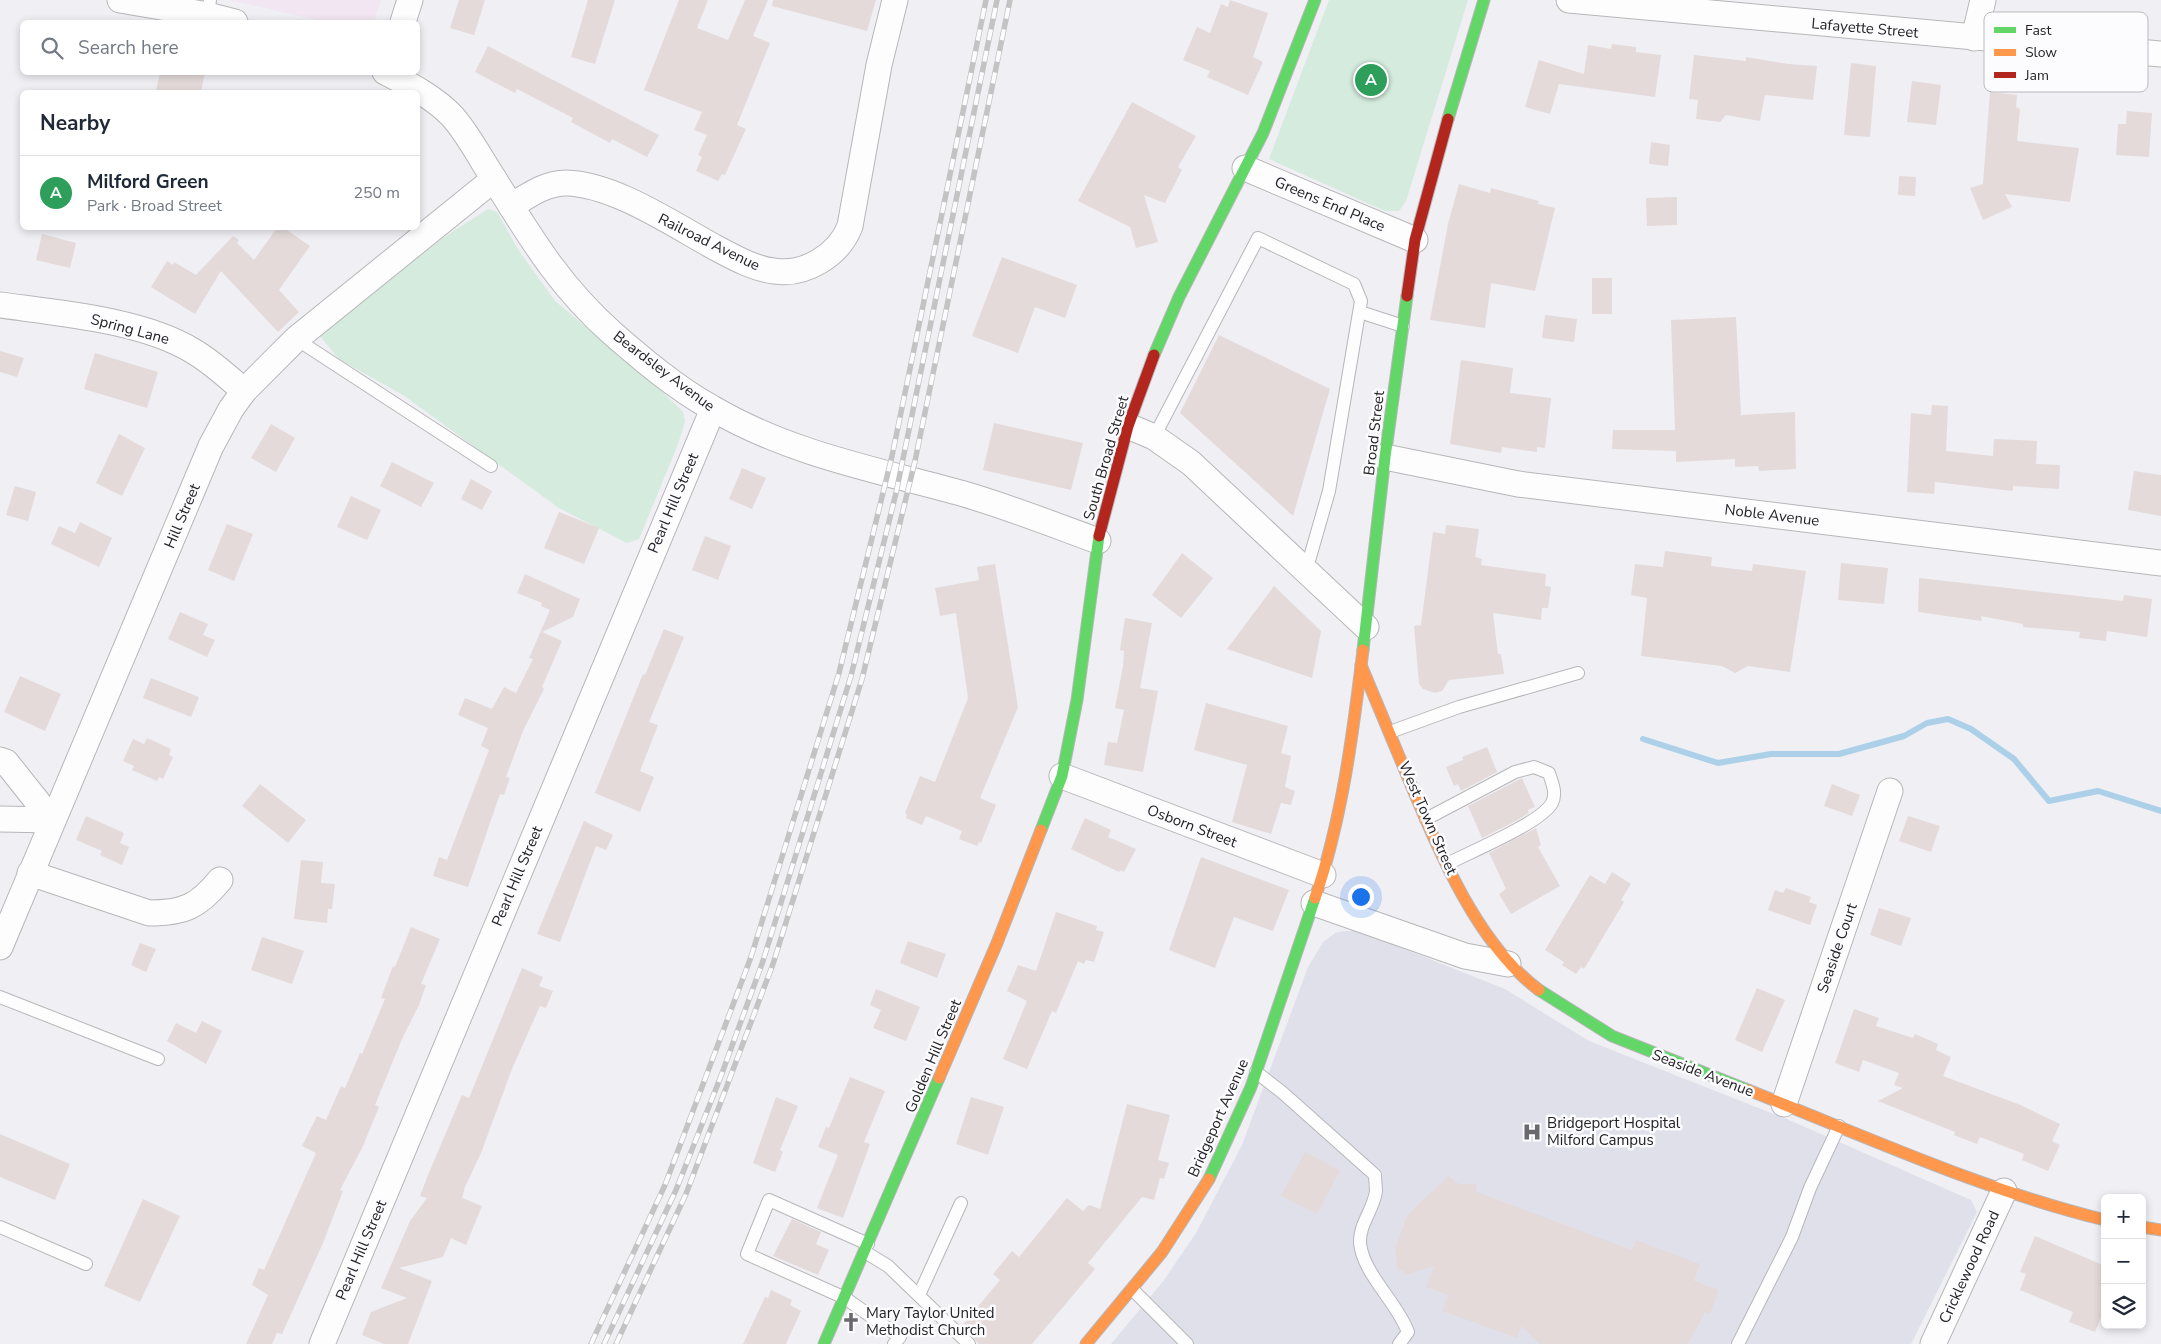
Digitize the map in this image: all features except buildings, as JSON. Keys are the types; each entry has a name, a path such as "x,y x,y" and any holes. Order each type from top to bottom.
{"main road":[{"path":"1245,168 1263,134 1315,0"},
{"name":"Broad Street","path":"1323,875 1343,783 1362,665 1385,457 1415,240 1438,152 1484,0"},
{"name":"South Broad Street","path":"1062,776 1077,700 1098,541 1128,426 1163,332 1245,168"},
{"name":"West Town Street","path":"1362,665 1426,819 1447,864 1475,917 1508,964"},
{"name":"Golden Hill Street","path":"824,1344 997,943 1062,776"},
{"name":"Bridgeport Avenue","path":"1086,1344 1133,1290 1162,1252 1209,1178 1256,1072 1323,875"},
{"name":"Seaside Avenue","path":"1508,964 1520,976 1558,1004 1612,1036 2004,1191 2051,1207 2101,1219"},
{"path":"2146,1227 2161,1230"}],"street":[{"path":"120,0 209,8 231,20"},
{"path":"404,20 410,0"},
{"name":"Railroad Avenue","path":"511,206 535,191 551,185 564,183 592,186 630,202 757,267 783,272 804,268 817,262 838,247 850,226 879,65 895,0"},
{"name":"Lafayette Street","path":"1569,0 1984,39"},
{"path":"1974,38 1983,0"},
{"name":"Lafayette Street","path":"2148,53 2161,54"},
{"path":"389,75 415,90"},
{"path":"420,93 452,117 494,179"},
{"name":"Greens End Place","path":"1245,168 1415,240"},
{"name":"Beardsley Avenue","path":"494,179 543,258 590,313 649,364 712,409 776,439 828,459 966,494 1098,541"},
{"name":"Hill Street","path":"0,947 52,820 212,446 231,409 244,391 296,339 494,179"},
{"name":"Spring Lane","path":"0,305 80,316 158,334 192,350 244,391"},
{"name":"Pearl Hill Street","path":"322,1344 712,409"},
{"path":"1128,426 1154,437 1191,464 1366,627"},
{"name":"Noble Avenue","path":"1385,457 1518,484 2161,563"},
{"path":"0,760 6,762 52,820"},
{"name":"Osborn Street","path":"1062,776 1323,875"},
{"name":"Seaside Court","path":"1784,1104 1890,791"},
{"path":"0,819 52,820"},
{"path":"30,873 148,913 190,908 207,896 220,880"},
{"path":"1314,903 1465,956 1486,962 1508,964"},
{"name":"Cricklewood Road","path":"1933,1344 2004,1191"}],"lane":[{"path":"1154,437 1258,238 1354,284 1361,301 1360,312 1329,490 1306,571"},
{"path":"1360,312 1403,326"},
{"path":"296,339 491,466"},
{"path":"1390,732 1458,707 1578,673"},
{"path":"1426,819 1514,772 1534,767 1549,773 1554,792 1552,803 1539,818 1447,864"},
{"path":"0,997 158,1059"},
{"path":"1256,1072 1375,1175 1376,1192 1361,1231 1360,1242 1369,1266 1403,1318 1408,1332 1399,1344"},
{"path":"1738,1344 1792,1237 1810,1188 1839,1126"},
{"path":"894,1344 900,1337 845,1298 748,1254 769,1200 867,1248 969,1344"},
{"path":"919,1296 961,1203"},
{"path":"0,1227 86,1264"},
{"path":"1133,1290 1187,1344"}],"shaded area":[{"path":"230,0 381,0 375,20 317,20"},
{"name":"Bridgeport Hospital Milford Campus","path":"1359,931 1505,989 1589,1041 1789,1120 1971,1200 1977,1212 1911,1344 1111,1344 1164,1280 1196,1233 1242,1145 1308,967 1323,942 1335,933"}],"green space":[{"path":"1329,0 1468,0 1406,201 1399,211 1385,211 1269,159"},
{"path":"488,209 497,212 519,251 555,301 652,382 683,412 685,422 678,444 639,539 627,543 559,508 403,395 339,359 319,335 443,238"}],"waterway":[{"path":"1643,739 1718,763 1771,754 1839,754 1904,736 1927,723 1948,719 1971,729 2014,759 2049,801 2098,791 2161,811"}],"railway":[{"path":"591,1344 665,1185 751,957 839,673 892,456 986,0"},
{"path":"604,1344 676,1190 721,1076 763,961 851,676 896,493 997,0"},
{"path":"616,1344 686,1194 773,964 862,679 915,461 1010,0"}],"traffic: fast":[{"path":"1154,355 1179,297 1263,133 1315,0"},
{"path":"1448,119 1484,0"},
{"path":"1363,650 1385,457 1407,296"},
{"path":"1041,830 1062,776 1077,700 1099,536"},
{"path":"1209,1179 1251,1087 1315,898"},
{"path":"1539,990 1612,1036 1748,1090"},
{"path":"824,1344 939,1078"}],"traffic: slow":[{"path":"1315,898 1339,807 1351,744 1363,650"},
{"path":"1361,665 1433,836 1462,894 1497,948 1517,971 1539,990"},
{"path":"939,1078 997,943 1041,830"},
{"path":"1748,1090 1969,1178 2059,1208 2101,1219"},
{"path":"1086,1344 1162,1252 1209,1179"},
{"path":"2146,1228 2161,1230"}],"traffic: jam":[{"path":"1407,296 1415,240 1448,119"},
{"path":"1099,536 1128,426 1154,355"}],"place":[{"name":"Milford Green","path":"1371,80"},
{"name":"Bridgeport Hospital Milford Campus","path":"1532,1132"},
{"name":"Mary Taylor United Methodist Church","path":"851,1322"}]}
